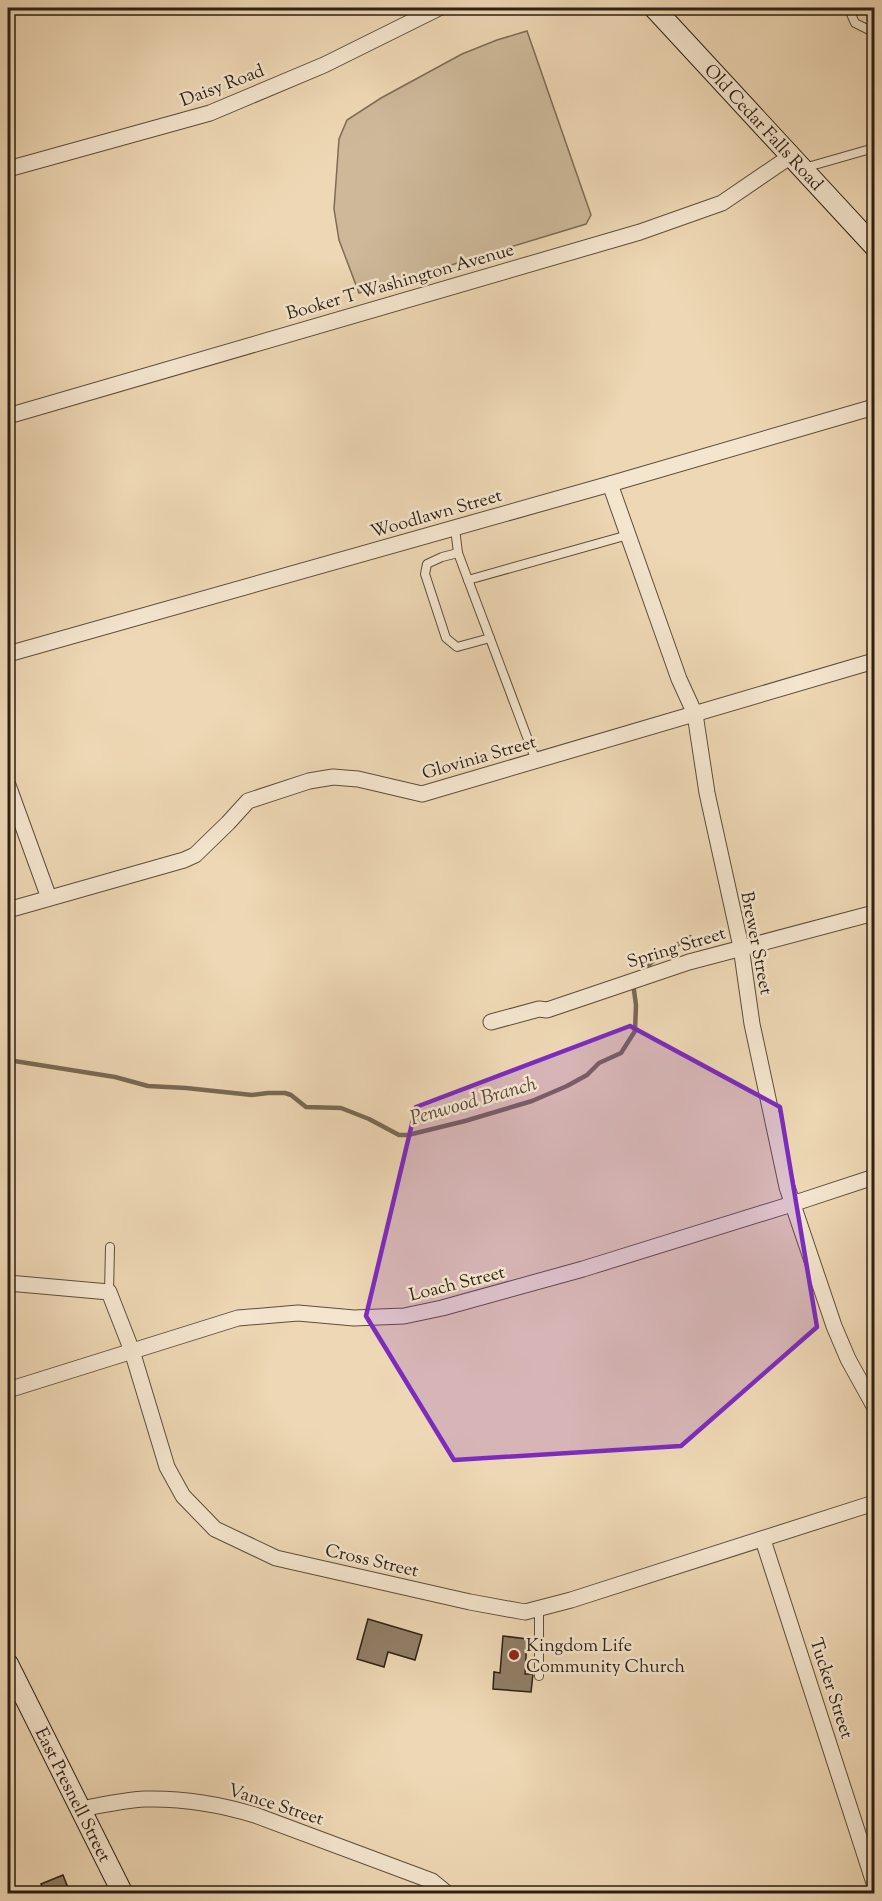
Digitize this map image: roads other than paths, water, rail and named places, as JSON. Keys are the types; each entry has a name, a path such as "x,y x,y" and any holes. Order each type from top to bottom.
{"street":[{"name":"Daisy Road","path":"8,169 210,113 324,65 439,8"},
{"name":"Old Cedar Falls Road","path":"654,8 874,246"},
{"name":"Booker T Washington Avenue","path":"8,416 640,232 722,203 796,162"},
{"name":"Woodlawn Street","path":"8,654 874,407"},
{"name":"Brewer Street","path":"610,484 679,679 695,714 707,793 741,948 759,1059 792,1204 834,1326 848,1359 874,1406"},
{"name":"Glovinia Street","path":"8,910 184,860 195,855 248,801 309,781 333,777 358,779 422,794 874,661"},
{"path":"8,785 49,898"},
{"name":"Spring Street","path":"491,1022 540,1009 547,1010 689,963 874,913"},
{"name":"Loach Street","path":"8,1390 237,1318 298,1313 354,1318 424,1313 583,1269 874,1177"},
{"path":"8,1283 109,1292"},
{"name":"Cross Street","path":"109,1292 132,1351 167,1467 183,1496 215,1529 276,1558 470,1602 525,1612 571,1600 874,1503"},
{"name":"Tucker Street","path":"763,1539 874,1883"},
{"name":"East Presnell Street","path":"8,1664 123,1893"},
{"name":"Vance Street","path":"81,1809 143,1799 189,1799 226,1806 432,1881 448,1893"}],"lane":[{"path":"854,8 851,14 855,23 873,29 874,42"},
{"path":"796,162 874,148"},
{"path":"455,528 459,554 468,580 536,761"},
{"path":"468,580 628,535"},
{"path":"459,554 442,557 427,564 425,574 446,638 457,647 490,638"},
{"path":"109,1292 110,1247"},
{"path":"539,1608 539,1676"}],"waterway":[{"name":"Penwood Branch","path":"638,974 660,955 690,937"},
{"name":"Penwood Branch","path":"8,1060 115,1077 148,1086 252,1095 285,1093 306,1107 341,1108 369,1119 399,1135 408,1135 532,1101 567,1086 587,1075 599,1063 621,1053 635,1031 636,1005 633,983"}],"place":[{"name":"Kingdom Life Community Church","path":"514,1655"}]}
